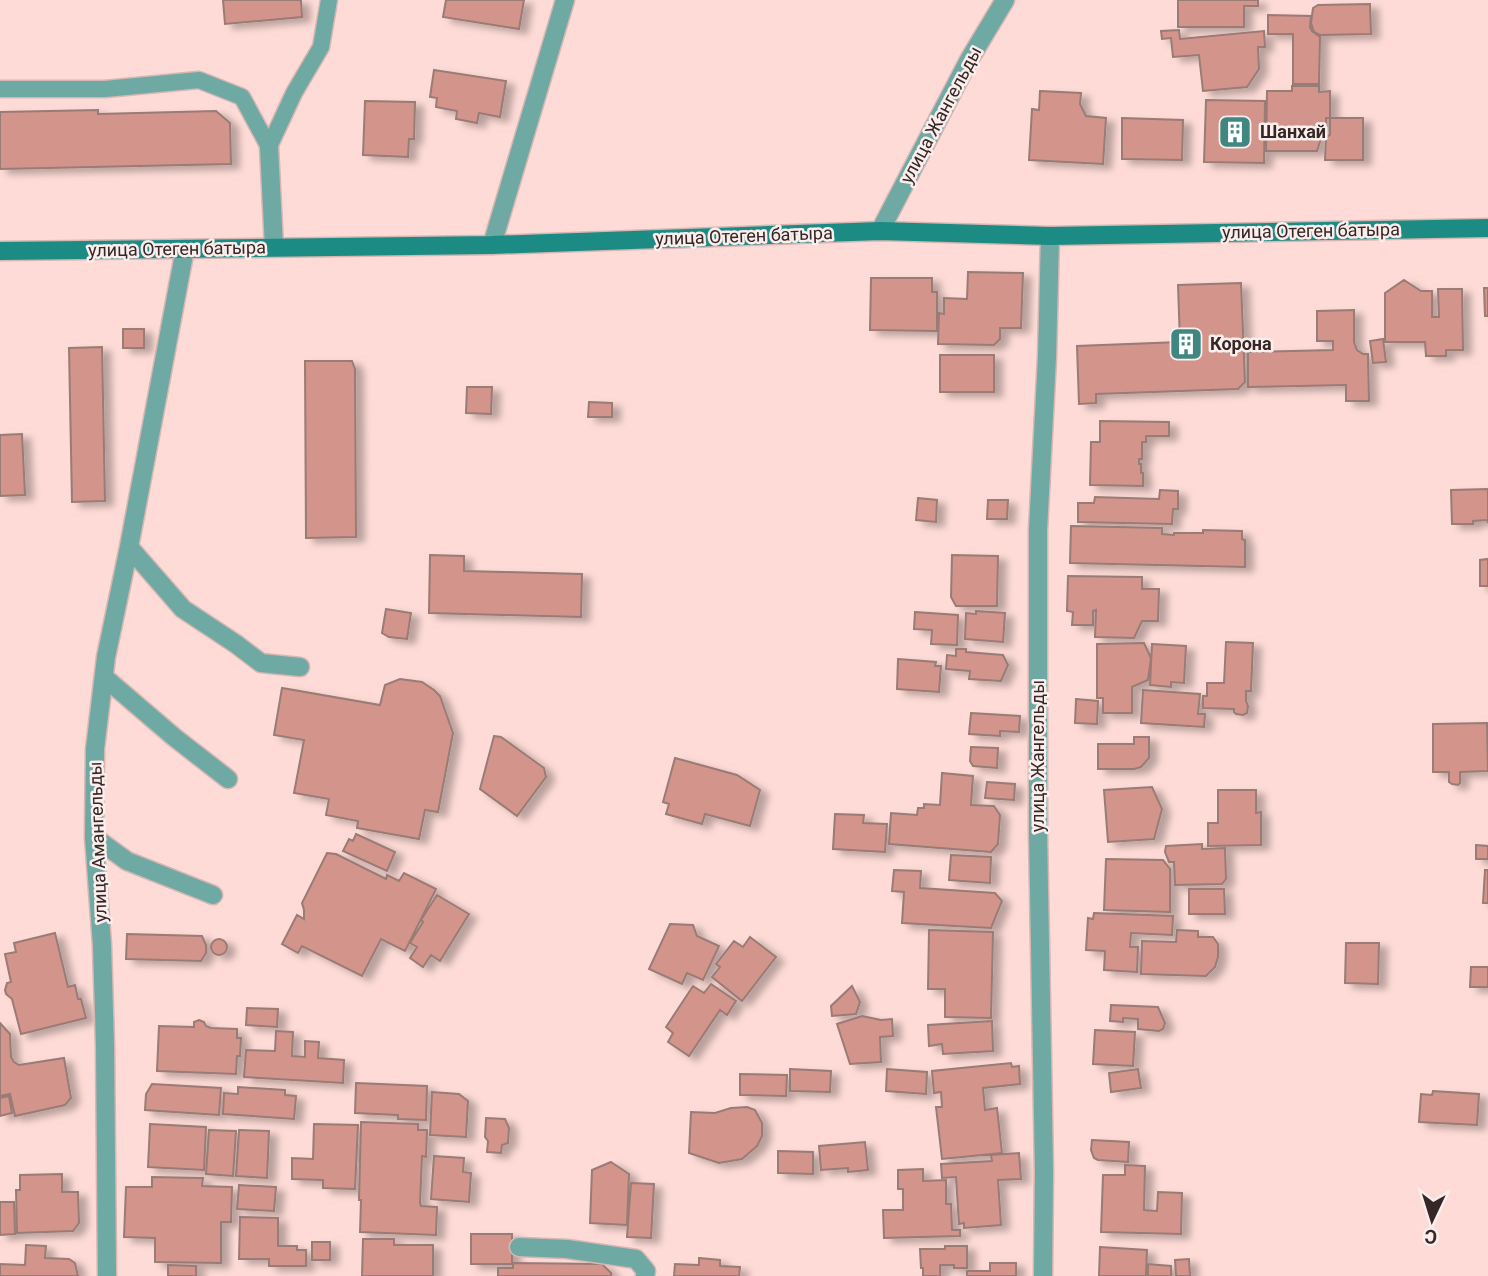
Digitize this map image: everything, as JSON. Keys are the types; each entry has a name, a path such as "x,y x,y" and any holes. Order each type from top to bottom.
{"main road":[{"name":"улица Отеген батыра","path":"0,251 492,244 880,231 1050,236 1488,228"}],"street":[{"path":"492,244 565,0"},
{"name":"улица Жангельды","path":"880,231 969,60 1005,0"},
{"path":"269,147 274,247"},
{"name":"улица Жангельды","path":"1043,1276 1038,530 1050,236"},
{"name":"улица Амангельды","path":"107,1276 102,945 94,837 95,749 106,657 184,249"},
{"path":"129,547 183,610 261,663 300,667"},
{"path":"104,677 228,779"},
{"path":"94,837 127,861 213,895"},
{"path":"519,1247 567,1249 636,1259 646,1271 645,1276"}],"lane":[{"path":"269,147 294,93 321,47 329,0"},
{"path":"0,89 105,89 198,80 243,97 269,147"}],"building":[{"path":"223,0 301,0 302,17 225,24"},
{"path":"446,0 524,0 519,29 443,17"},
{"path":"1178,0 1258,0 1258,6 1244,6 1244,27 1178,27"},
{"path":"1370,4 1371,34 1320,35 1314,32 1311,23 1313,8 1318,5"},
{"path":"1268,15 1311,16 1310,27 1320,37 1319,84 1293,84 1293,34 1268,34"},
{"path":"1179,30 1180,39 1264,31 1265,47 1258,47 1259,69 1247,87 1203,91 1199,55 1173,57 1171,38 1162,39 1161,31"},
{"path":"434,70 506,81 500,117 479,113 477,123 456,119 457,111 436,107 437,98 430,97"},
{"path":"1292,86 1319,86 1319,92 1330,91 1330,118 1326,118 1317,151 1266,151 1267,91 1292,91"},
{"path":"1040,91 1081,93 1080,104 1086,116 1106,118 1103,164 1029,160 1032,109 1039,110"},
{"name":"Шанхай","path":"1206,100 1265,101 1264,163 1204,162"},
{"path":"365,101 415,102 414,139 409,139 408,157 363,155"},
{"path":"98,110 98,114 216,111 230,123 231,164 0,169 0,112"},
{"path":"1122,118 1183,120 1182,160 1122,159"},
{"path":"1330,118 1363,118 1363,160 1325,160"},
{"path":"968,272 1023,273 1021,328 1000,328 1000,339 994,345 938,344 939,313 944,314 944,298 967,299"},
{"path":"871,278 932,278 932,292 937,292 937,331 870,330"},
{"path":"1404,280 1421,291 1432,291 1432,317 1439,317 1438,289 1462,289 1463,350 1446,350 1446,356 1426,356 1425,342 1385,342 1385,293"},
{"name":"Корона","path":"1241,283 1245,382 1238,389 1096,394 1096,403 1079,404 1077,346 1180,342 1178,285"},
{"path":"1484,288 1488,288 1488,316 1485,316"},
{"path":"1354,310 1354,342 1357,350 1368,354 1369,401 1346,401 1346,385 1248,387 1248,352 1333,350 1333,341 1317,341 1317,311"},
{"path":"123,329 144,329 144,348 123,348"},
{"path":"1383,339 1386,362 1373,363 1370,341"},
{"path":"102,347 105,501 72,502 69,348"},
{"path":"940,355 994,355 994,392 940,392"},
{"path":"305,361 352,361 355,369 356,537 306,538"},
{"path":"467,387 492,387 491,414 466,413"},
{"path":"589,402 612,403 612,417 588,417"},
{"path":"1100,421 1169,422 1169,436 1146,436 1146,442 1142,442 1142,459 1139,459 1139,464 1143,473 1143,486 1090,485 1091,442 1100,442"},
{"path":"22,434 25,495 0,496 0,435"},
{"path":"1488,489 1488,523 1487,520 1473,521 1473,524 1452,524 1451,490"},
{"path":"1160,490 1178,491 1178,509 1173,509 1172,524 1078,522 1078,503 1094,503 1095,497 1159,499"},
{"path":"918,498 937,500 936,522 916,520"},
{"path":"988,500 1008,500 1007,519 987,519"},
{"path":"1071,526 1162,528 1162,534 1174,535 1203,533 1203,530 1242,531 1242,539 1245,540 1245,567 1070,563"},
{"path":"430,555 464,556 464,571 582,574 581,617 429,613"},
{"path":"952,555 998,556 997,606 956,606 951,597"},
{"path":"1488,559 1488,586 1480,586 1480,560"},
{"path":"1068,576 1142,577 1142,589 1159,589 1158,621 1142,621 1134,638 1095,637 1096,610 1093,611 1093,625 1072,625 1073,612 1067,611"},
{"path":"386,609 411,613 407,639 389,637 382,633"},
{"path":"976,611 1005,613 1003,642 965,639 966,613 976,614"},
{"path":"915,612 958,615 957,645 931,644 932,630 914,629"},
{"path":"1226,642 1253,643 1251,691 1246,691 1248,706 1247,713 1243,715 1236,714 1234,709 1203,708 1207,683 1224,683"},
{"path":"1144,643 1151,658 1148,680 1132,687 1132,713 1103,713 1103,698 1097,698 1097,644"},
{"path":"1152,644 1186,646 1184,683 1171,682 1171,687 1150,685"},
{"path":"956,649 1003,655 1008,665 1001,681 969,679 970,671 946,669 947,655 956,656"},
{"path":"898,659 936,662 935,666 941,666 939,692 897,689"},
{"path":"400,679 422,682 440,696 453,733 438,812 425,810 419,839 357,828 358,821 326,815 329,799 294,793 304,740 274,735 282,688 380,705 385,685"},
{"path":"1143,690 1200,694 1198,714 1205,714 1204,727 1141,723"},
{"path":"1076,699 1098,701 1097,724 1075,723"},
{"path":"971,713 1020,716 1019,732 1000,731 1000,736 969,734"},
{"path":"1487,723 1488,771 1460,772 1458,785 1449,782 1449,772 1433,772 1433,724"},
{"path":"494,736 501,737 544,768 546,777 517,816 480,789"},
{"path":"1134,737 1149,737 1149,758 1141,767 1098,769 1098,744 1134,744"},
{"path":"971,747 998,748 997,768 973,766 970,761"},
{"path":"675,758 737,775 760,790 750,826 705,814 702,824 666,814 669,804 663,802"},
{"path":"942,773 973,776 971,805 994,806 1000,815 998,844 991,852 889,844 891,813 917,815 918,808 924,808 924,804 940,805"},
{"path":"987,782 1015,784 1014,800 985,798"},
{"path":"1152,787 1162,809 1154,839 1108,842 1104,790"},
{"path":"1218,790 1256,790 1256,813 1261,812 1261,845 1208,846 1208,823 1218,823"},
{"path":"835,814 864,815 863,823 887,824 885,852 833,849"},
{"path":"356,834 395,852 387,871 343,851 349,839 353,841"},
{"path":"1202,844 1202,849 1225,848 1226,879 1222,884 1175,885 1174,862 1169,862 1166,846"},
{"path":"1476,845 1488,846 1488,859 1476,859"},
{"path":"327,853 336,854 386,879 387,875 399,881 404,873 436,889 405,951 381,939 362,976 302,946 298,953 282,944 297,915 304,919 302,903"},
{"path":"951,855 991,857 990,883 949,880"},
{"path":"1106,859 1163,860 1170,869 1170,912 1104,910"},
{"path":"894,870 921,871 920,888 995,893 1002,901 991,928 902,923 904,892 892,891"},
{"path":"1485,870 1488,870 1488,903 1483,903"},
{"path":"1189,889 1224,889 1225,914 1189,914"},
{"path":"437,895 469,914 440,961 431,955 423,967 410,958 417,947 410,943"},
{"path":"1094,913 1173,916 1172,935 1131,933 1130,947 1138,947 1137,972 1104,970 1105,951 1086,950 1088,918 1093,919"},
{"path":"670,924 693,925 697,936 719,946 703,980 687,973 682,984 649,969"},
{"path":"929,930 993,932 991,1018 945,1017 945,989 928,989"},
{"path":"1177,930 1198,931 1198,937 1213,937 1218,944 1215,967 1206,976 1141,974 1142,941 1176,942"},
{"path":"55,933 68,987 75,985 86,1018 21,1034 12,999 5,990 7,983 11,982 5,954 16,952 14,943"},
{"path":"127,934 202,936 206,953 201,961 126,959"},
{"path":"750,937 776,957 742,1001 712,977 720,967 716,964 734,941 743,947"},
{"path":"219,939 227,947 219,955 211,947"},
{"path":"1346,943 1379,943 1378,984 1345,983"},
{"path":"1471,967 1488,967 1488,987 1470,987"},
{"path":"711,984 736,1001 727,1015 720,1010 689,1056 668,1042 673,1033 666,1027 693,986 704,993"},
{"path":"852,986 860,1002 856,1014 832,1016 831,1006"},
{"path":"1111,1005 1158,1007 1165,1023 1163,1029 1138,1029 1138,1019 1110,1021"},
{"path":"247,1008 278,1009 277,1027 246,1025"},
{"path":"862,1016 892,1019 893,1036 880,1037 881,1062 850,1064 837,1024"},
{"path":"199,1020 211,1028 237,1029 237,1038 241,1038 236,1074 157,1071 159,1026 194,1027 194,1022"},
{"path":"992,1021 993,1051 943,1054 942,1044 929,1046 928,1025"},
{"path":"0,1023 10,1034 11,1057 19,1065 64,1058 71,1098 65,1105 15,1116 10,1094 0,1096"},
{"path":"1095,1030 1135,1032 1133,1066 1093,1064"},
{"path":"276,1031 293,1032 292,1056 305,1057 305,1041 319,1042 318,1058 344,1060 343,1083 244,1077 246,1050 275,1051"},
{"path":"1011,1063 1012,1067 1019,1066 1020,1084 983,1088 985,1110 997,1108 1002,1153 942,1159 936,1107 942,1107 941,1092 934,1093 932,1071"},
{"path":"790,1069 831,1071 830,1092 790,1091"},
{"path":"887,1069 927,1072 926,1094 886,1091"},
{"path":"1138,1069 1141,1088 1111,1092 1109,1073"},
{"path":"740,1074 787,1075 786,1096 740,1095"},
{"path":"356,1083 427,1086 426,1120 398,1119 398,1115 355,1113"},
{"path":"152,1084 221,1088 219,1115 145,1110 146,1094"},
{"path":"238,1087 285,1090 285,1095 296,1096 294,1119 223,1114 224,1093 238,1094"},
{"path":"1433,1091 1479,1094 1477,1125 1419,1122 1421,1094 1432,1095"},
{"path":"432,1092 459,1094 468,1101 466,1137 430,1135"},
{"path":"9,1096 12,1113 0,1116 0,1098"},
{"path":"747,1107 755,1110 762,1123 762,1136 757,1146 742,1159 719,1163 689,1153 691,1112 715,1113"},
{"path":"486,1118 505,1119 509,1128 508,1143 502,1145 501,1153 487,1152"},
{"path":"361,1122 418,1124 418,1130 427,1130 426,1157 422,1156 420,1203 421,1206 437,1207 436,1235 360,1232"},
{"path":"150,1124 206,1127 204,1170 148,1167"},
{"path":"314,1124 358,1125 355,1189 323,1188 323,1180 292,1179 292,1158 313,1159"},
{"path":"209,1130 236,1131 233,1176 206,1174"},
{"path":"239,1130 269,1131 267,1178 236,1176"},
{"path":"1092,1140 1129,1142 1128,1162 1094,1158"},
{"path":"865,1142 868,1170 821,1170 819,1146"},
{"path":"778,1151 813,1152 813,1174 778,1173"},
{"path":"1019,1153 1021,1179 998,1180 1001,1225 964,1228 964,1223 959,1224 956,1177 942,1178 941,1164 992,1161 991,1155"},
{"path":"434,1156 464,1158 463,1172 471,1173 469,1202 431,1199"},
{"path":"611,1162 629,1174 627,1225 590,1223 592,1170"},
{"path":"1125,1165 1145,1166 1144,1210 1157,1211 1158,1192 1182,1193 1181,1234 1101,1232 1103,1175 1125,1175"},
{"path":"923,1169 923,1181 946,1180 946,1204 951,1204 952,1230 960,1230 960,1236 884,1238 883,1210 903,1210 903,1189 898,1189 898,1170"},
{"path":"62,1174 62,1192 78,1192 79,1223 73,1231 17,1233 16,1190 20,1190 20,1175"},
{"path":"152,1177 203,1178 202,1186 232,1187 231,1222 221,1222 221,1263 155,1262 155,1238 124,1237 126,1187 152,1187"},
{"path":"631,1183 654,1184 651,1238 627,1237"},
{"path":"239,1185 276,1187 274,1211 237,1209"},
{"path":"0,1202 14,1202 15,1234 0,1235"},
{"path":"240,1217 278,1218 278,1246 297,1246 297,1250 306,1250 306,1266 269,1266 269,1259 239,1259"},
{"path":"471,1234 512,1234 512,1264 471,1264"},
{"path":"363,1239 394,1239 394,1245 433,1245 433,1276 362,1276"},
{"path":"312,1242 330,1242 330,1260 312,1260"},
{"path":"26,1245 46,1246 45,1258 69,1259 75,1263 78,1276 0,1276 0,1264 25,1265"},
{"path":"945,1246 967,1246 967,1268 940,1265 940,1276 923,1276 920,1249 945,1249"},
{"path":"1100,1247 1147,1250 1146,1274 1148,1264 1171,1266 1171,1276 1099,1276"},
{"path":"699,1258 720,1260 720,1266 740,1267 739,1276 674,1276 675,1264 699,1265"},
{"path":"1189,1259 1190,1276 1176,1276 1175,1260"},
{"path":"513,1263 602,1264 611,1276 498,1276 498,1268 513,1268"},
{"path":"990,1263 1016,1263 1016,1276 967,1276 967,1271 990,1271"},
{"path":"168,1265 196,1266 196,1276 168,1276"}],"place":[{"name":"Шанхай","path":"1235,132"},
{"name":"Корона","path":"1186,344"}]}
